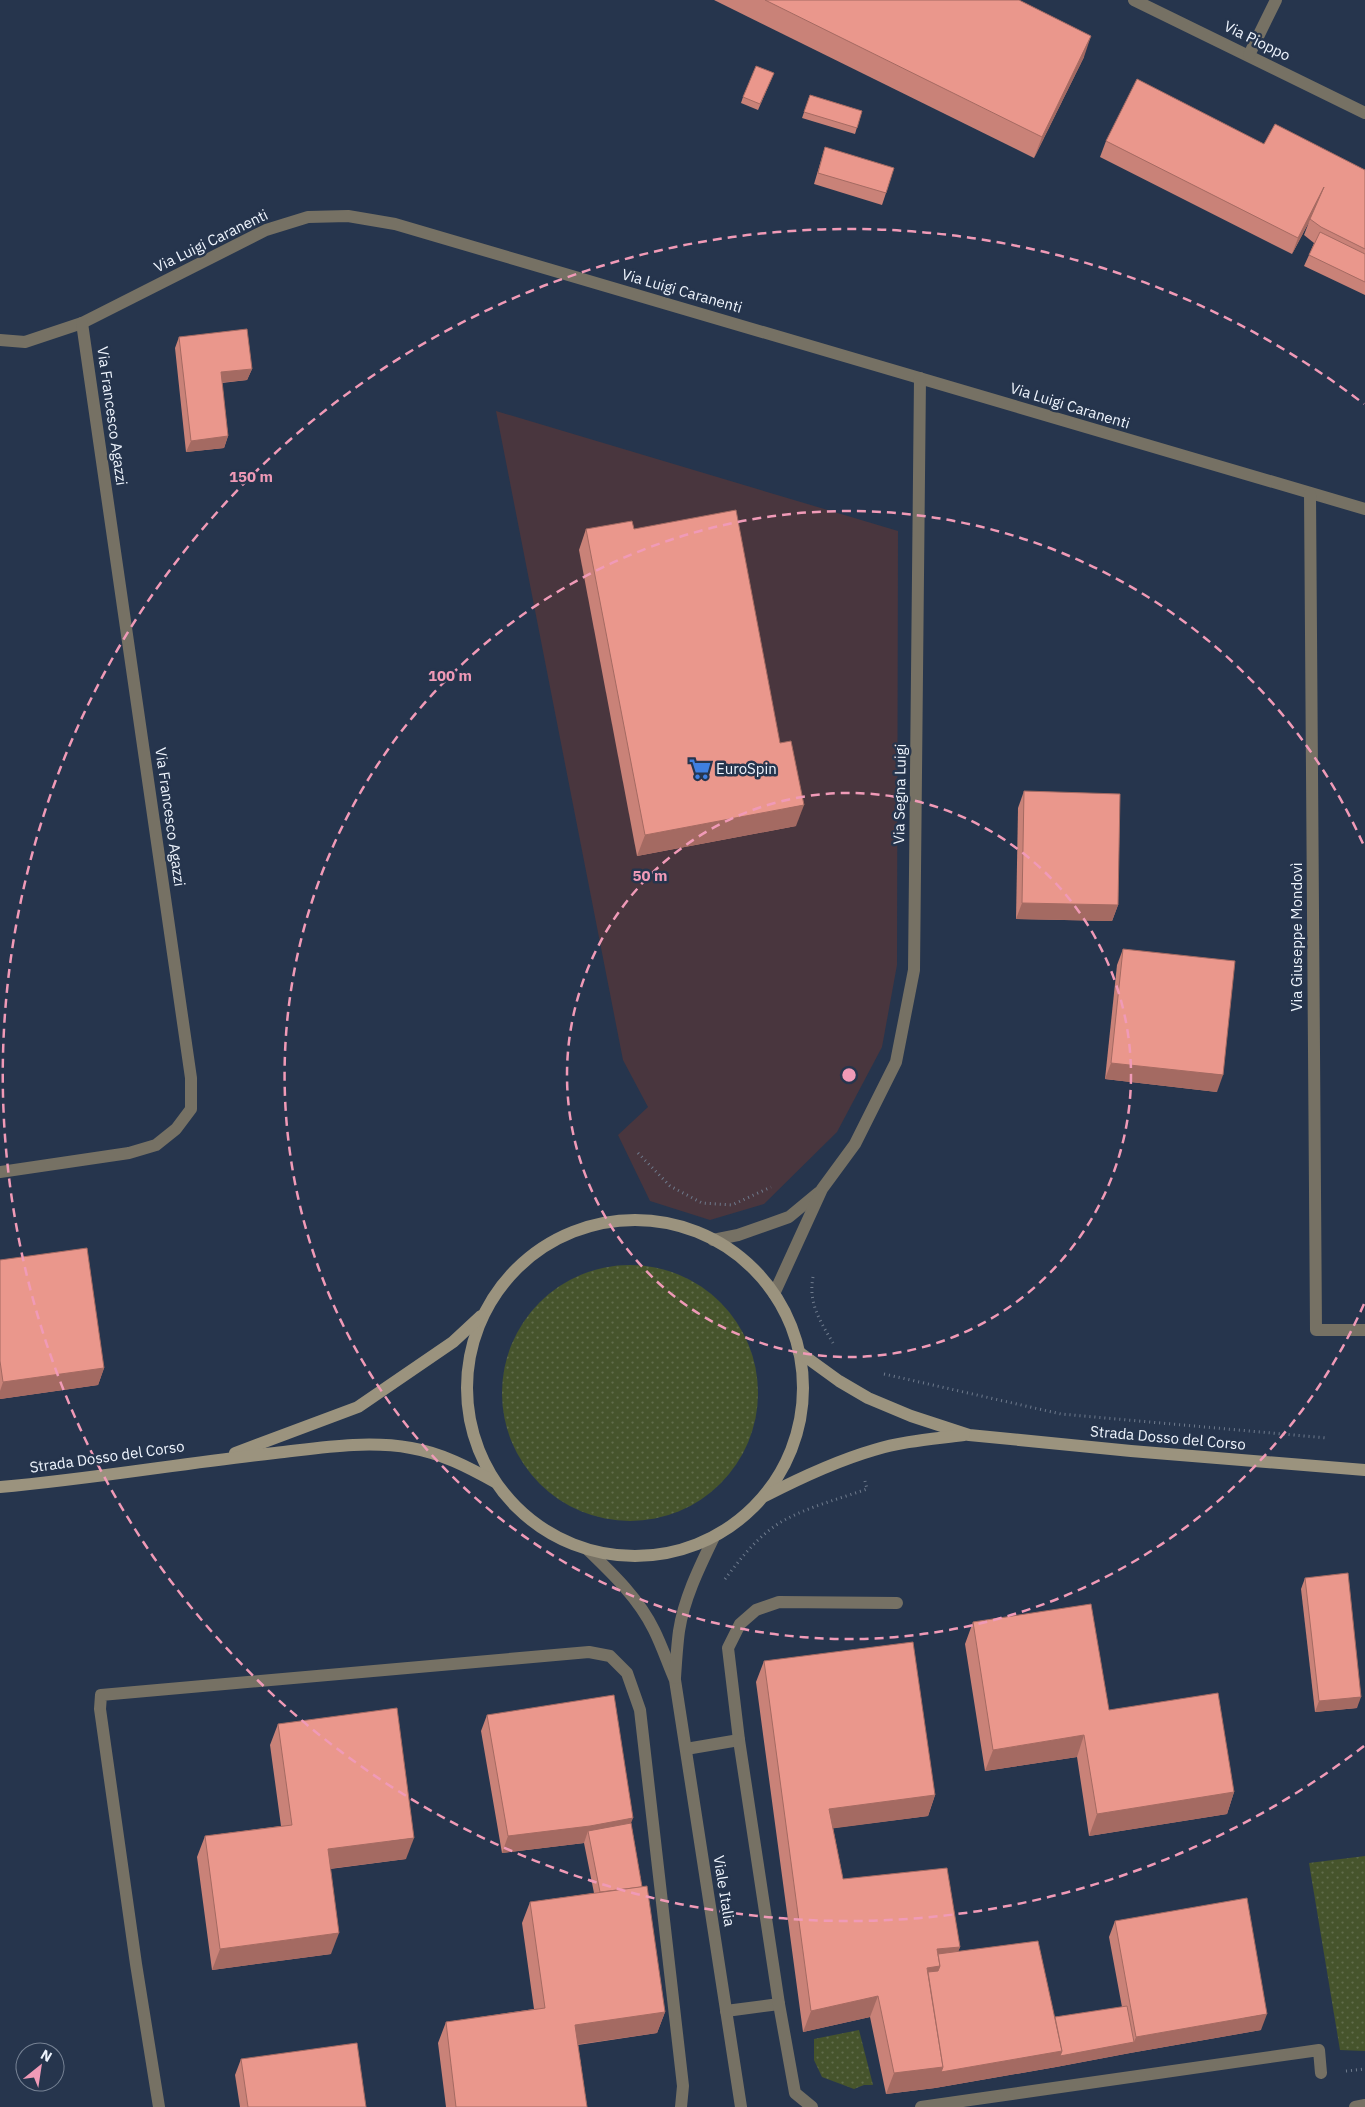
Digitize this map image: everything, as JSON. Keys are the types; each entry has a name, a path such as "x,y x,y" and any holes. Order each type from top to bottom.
{"main road":[{"path":"621,1220 648,1220 674,1225 713,1240 753,1269 774,1294 794,1333 799,1352 803,1380 800,1422 796,1437 779,1475 762,1498 731,1526 714,1537 676,1551 633,1556 610,1555 588,1550 562,1540 541,1528 495,1482 483,1461 473,1436 466,1391 471,1347 483,1314 500,1287 521,1263 549,1243 576,1230 621,1220"},
{"name":"Strada Dosso del Corso","path":"218,1459 358,1407 453,1342 483,1314"},
{"name":"Strada Dosso del Corso","path":"799,1352 839,1381 868,1398 911,1416 969,1435 1131,1451 1365,1470"},
{"name":"Strada Dosso del Corso","path":"762,1498 805,1476 874,1450 908,1443 969,1435"},
{"name":"Strada Dosso del Corso","path":"0,1487 344,1445 384,1445 411,1448 449,1459 495,1482"}],"street":[{"name":"Via Pioppo","path":"1134,0 1365,113"},
{"path":"1249,55 1276,0"},
{"name":"Via Luigi Caranenti","path":"0,340 26,342 82,323 266,230 308,217 348,216 395,224 1365,509"},
{"name":"Via Francesco Agazzi","path":"0,1172 129,1153 156,1145 176,1129 191,1109 191,1078 82,323"},
{"name":"Via Segna Luigi","path":"774,1294 822,1189 855,1144 896,1062 914,970 920,378"},
{"name":"Via Giuseppe Mondovì","path":"1310,494 1316,1330 1365,1330"},
{"name":"Via Segna Luigi","path":"713,1240 738,1235 789,1217 822,1189"},
{"name":"Viale Italia","path":"675,1680 679,1630 688,1597 714,1537"},
{"name":"Viale Italia","path":"588,1550 616,1577 638,1603 654,1629 675,1680 741,2107"},
{"path":"812,2107 795,2093 779,2004 739,1740 728,1648 740,1624 756,1610 779,1602 897,1603"},
{"path":"159,2107 129,1915 100,1709 101,1695 589,1652 610,1656 626,1673 640,1710 683,2086 681,2107"},
{"path":"686,1749 739,1740"},
{"path":"726,2011 779,2004"},
{"path":"921,2107 1319,2050 1321,2073"},
{"path":"1355,2107 1365,2105"}],"path":[{"path":"638,1152 670,1186 702,1203 732,1205 771,1187"},
{"path":"814,1267 811,1286 816,1314 837,1349"},
{"path":"879,1373 1061,1414 1332,1438"}],"shaded area":[{"path":"496,411 898,531 897,965 882,1047 837,1132 764,1204 710,1220 650,1201 618,1135 648,1107 623,1060"}],"green space":[{"path":"630,1265 667,1270 701,1286 721,1302 737,1322 753,1356 758,1393 753,1430 737,1464 721,1484 701,1500 667,1516 630,1521 593,1516 559,1500 539,1484 523,1464 507,1430 502,1393 507,1356 523,1322 539,1302 559,1286 593,1270"},
{"path":"1365,1856 1365,2051 1340,2050 1309,1863"},
{"path":"859,2030 873,2085 864,2085 854,2089 822,2077 814,2060 814,2039"}],"building":[{"path":"765,0 1019,0 1091,36 1042,137"},
{"path":"756,66 774,73 760,104 743,97"},
{"path":"1137,79 1264,144 1275,124 1365,170 1365,249 1321,227 1310,219 1324,187 1298,238 1106,141"},
{"path":"810,95 862,111 857,128 804,112"},
{"path":"825,147 894,168 886,193 818,173"},
{"path":"1320,232 1365,254 1365,282 1309,255"},
{"path":"247,329 252,369 221,372 228,436 191,441 179,337"},
{"path":"736,510 780,743 791,741 804,805 645,835 586,529 632,521 634,529"},
{"path":"1024,791 1120,794 1118,905 1022,903"},
{"path":"1123,949 1235,961 1223,1075 1111,1063"},
{"path":"87,1248 104,1368 3,1382 0,1361 0,1260"},
{"path":"1348,1573 1361,1697 1319,1701 1305,1578"},
{"path":"1091,1604 1109,1710 1218,1693 1234,1792 1097,1814 1084,1735 993,1750 973,1622"},
{"path":"913,1642 935,1795 829,1809 843,1879 947,1868 960,1947 937,1949 940,1966 927,1968 943,2067 894,2073 878,1996 811,2011 764,1661"},
{"path":"614,1695 633,1818 590,1826 508,1836 487,1715"},
{"path":"397,1708 414,1838 328,1849 339,1933 220,1949 205,1836 292,1825 278,1724"},
{"path":"631,1823 642,1887 600,1892 588,1831"},
{"path":"647,1886 665,2012 575,2025 587,2107 456,2107 446,2022 545,2008 530,1902"},
{"path":"1247,1898 1267,2014 1136,2037 1115,1921"},
{"path":"1038,1941 1062,2051 941,2072 943,2067 928,1972 938,1971 940,1966 938,1954"},
{"path":"1127,2006 1134,2042 1060,2056 1062,2051 1055,2017"},
{"path":"357,2043 366,2107 248,2107 241,2059"}],"place":[{"name":"EuroSpin","path":"700,769"}]}
